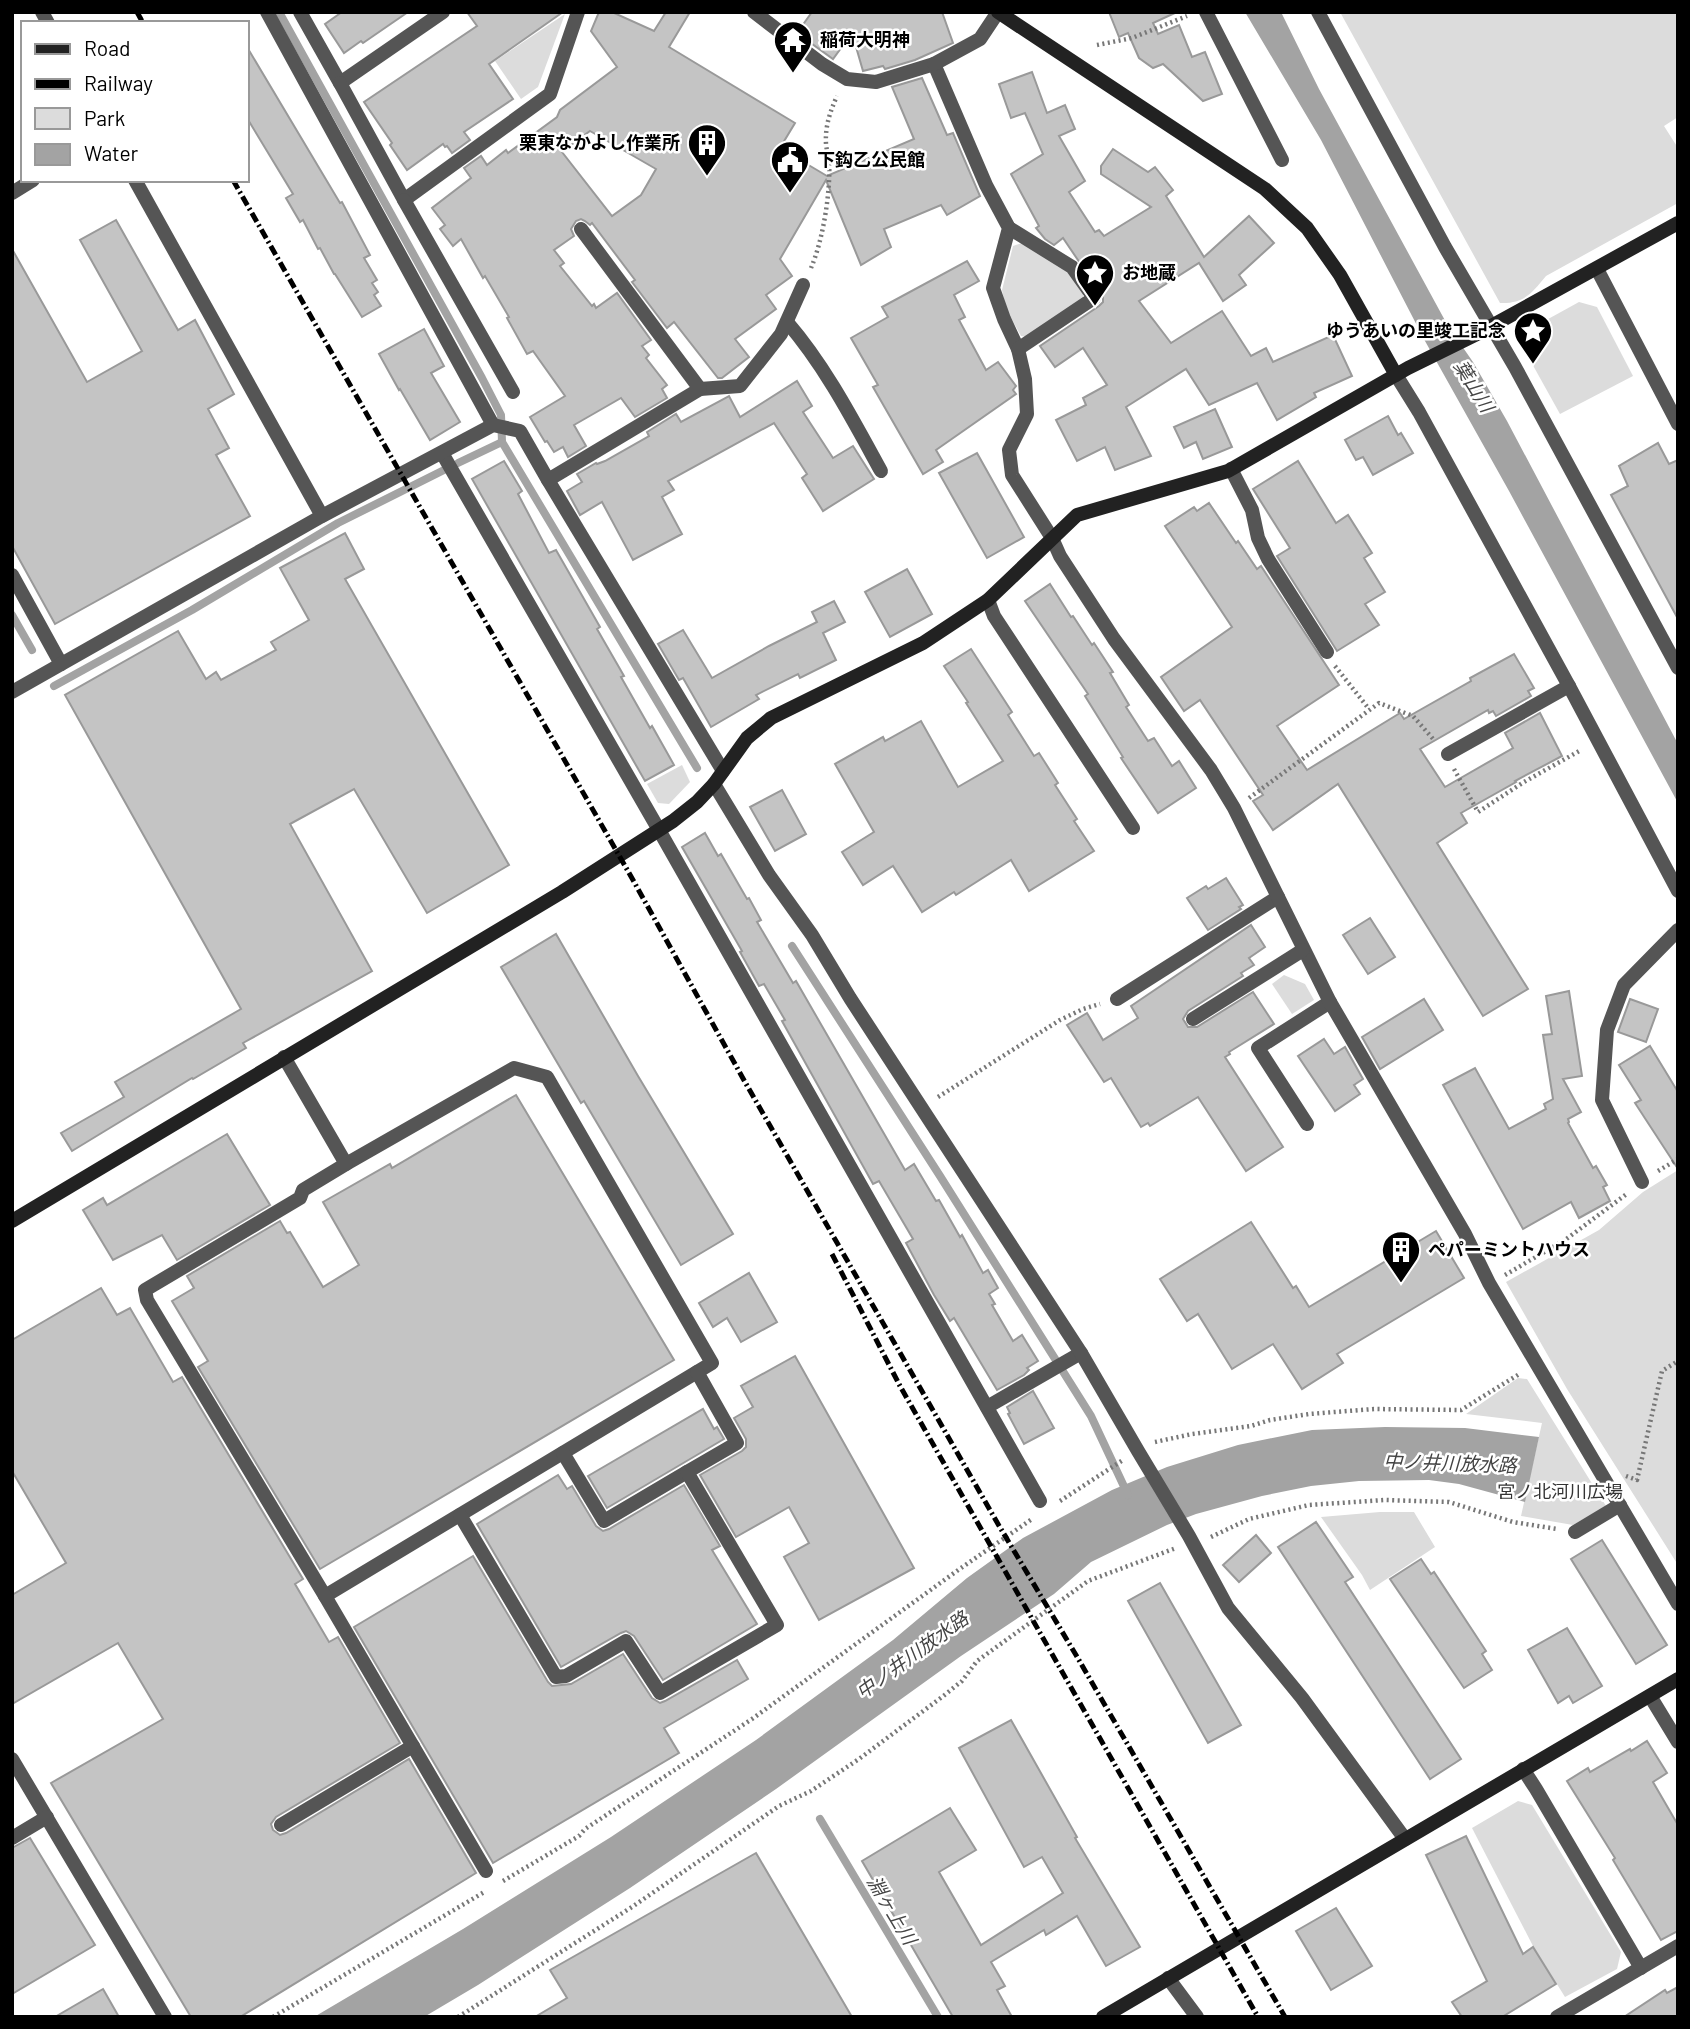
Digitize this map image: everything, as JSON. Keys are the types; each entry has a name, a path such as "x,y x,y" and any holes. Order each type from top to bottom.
{"street":[{"path":"267,12 493,425"},
{"path":"300,12 513,392"},
{"path":"340,83 443,12"},
{"path":"404,200 550,94 578,12"},
{"path":"754,12 822,64 847,79 876,82 933,64 980,39 998,12 1265,189 1307,228 1402,372 1419,412 1678,891"},
{"path":"1206,12 1282,160"},
{"path":"1318,12 1678,668"},
{"path":"933,64 986,185 1009,228 1072,267 1094,298 1018,349"},
{"path":"12,193 30,182"},
{"path":"136,182 321,516"},
{"path":"12,1221 562,892 659,830 697,802 714,784 747,738 771,718 923,643 988,600 1077,515 1231,469 1402,372 1491,327 1678,223"},
{"path":"1009,228 993,288 1018,349 1025,379 1027,414 1009,450 1012,475 1114,639 1211,770 1234,808 1330,1002 1465,1234 1489,1283 1678,1604"},
{"path":"581,229 700,389"},
{"path":"1597,269 1678,424"},
{"path":"548,480 700,389 740,386 788,322 803,285"},
{"path":"788,322 800,336 844,405 881,471"},
{"path":"12,692 321,516 493,425 520,431 723,771"},
{"path":"442,453 1043,1507"},
{"path":"1231,469 1252,510 1258,538 1268,559 1327,652"},
{"path":"12,575 61,664"},
{"path":"988,600 995,616 1133,828"},
{"path":"1447,755 1569,686"},
{"path":"714,784 769,875 812,935 1081,1353 1136,1456 1192,1541 1228,1608 1302,1698 1405,1839"},
{"path":"1117,999 1278,897"},
{"path":"1642,1182 1602,1100 1607,1030 1624,985 1678,930"},
{"path":"1193,1019 1303,950"},
{"path":"1307,1124 1258,1048 1330,1002"},
{"path":"284,1057 346,1164"},
{"path":"326,1596 712,1363 547,1077 514,1068 346,1164 303,1190 300,1198 145,1290 147,1300 326,1596 486,1871"},
{"path":"987,1407 1081,1353"},
{"path":"564,1453 604,1521 737,1443 697,1372"},
{"path":"460,1515 556,1677 566,1675 626,1641 660,1693 777,1625 687,1472"},
{"path":"1575,1532 1620,1505"},
{"path":"1103,2017 1678,1678"},
{"path":"1650,1696 1678,1742"},
{"path":"281,1825 413,1746"},
{"path":"12,1759 165,2017"},
{"path":"1523,1769 1641,1968"},
{"path":"12,1838 47,1817"},
{"path":"1557,2017 1678,1947"},
{"path":"1168,1978 1197,2017"}],"path":[{"path":"1097,44 1132,38 1194,12"},
{"path":"803,285 818,252 824,221 829,160 826,144 827,117 847,79"},
{"path":"1327,652 1331,661 1369,709"},
{"path":"1234,808 1379,703 1413,716 1426,729 1447,755 1478,812 1597,740"},
{"path":"921,1108 1060,1020 1083,1009 1117,999"},
{"path":"1501,1277 1565,1240 1642,1182 1678,1159"},
{"path":"1615,1472 1637,1480 1662,1371 1678,1361"},
{"path":"273,2017 579,1836 585,1829 752,1719 1043,1507 1136,1456 1150,1443 1309,1414 1374,1409 1461,1410 1536,1363"},
{"path":"458,2017 632,1907 779,1806 811,1791 859,1759 962,1681 977,1661 1088,1581 1249,1519 1309,1505 1385,1500 1448,1503 1513,1522 1575,1532"}],"green space":[{"path":"1340,12 1678,12 1678,117 1664,126 1678,148 1678,203 1546,276 1532,292 1521,299 1500,303"},
{"path":"565,14 538,87 521,99 495,61"},
{"path":"1025,242 1068,271 1083,292 1083,301 1028,337 1021,336 1006,309 1002,290 1013,246"},
{"path":"1579,302 1597,307 1633,376 1560,414 1525,351 1530,329"},
{"path":"682,765 690,782 669,804 658,803 647,784"},
{"path":"1284,975 1305,984 1314,1000 1292,1014 1272,984"},
{"path":"1678,1170 1678,1565 1567,1389 1506,1282 1599,1230 1643,1192"},
{"name":"宮ノ北河川広場","path":"1518,1378 1527,1379 1606,1506 1573,1525 1521,1516 1542,1423 1466,1414"},
{"path":"1414,1512 1435,1547 1370,1590 1321,1517"},
{"path":"1518,1801 1532,1805 1621,1952 1617,1969 1565,1997 1533,1946 1472,1828"}],"water":[{"name":"葉山川","path":"1245,12 1281,12 1319,89 1448,326 1473,362 1507,421 1678,744 1678,803 1425,341 1321,140"},
{"name":"中ノ井川放水路","path":"1465,1428 1539,1437 1525,1502 1459,1484 1429,1480 1359,1481 1311,1486 1262,1496 1167,1525 1091,1562 1054,1594 961,1656 776,1789 630,1888 424,2017 314,2017 611,1837 756,1740 893,1640 967,1578 1023,1538 1112,1490 1167,1467 1238,1445 1312,1430"}],"building":[{"path":"342,12 408,12 344,53 325,24"},
{"path":"467,12 563,12 489,64 513,99 464,132 470,140 452,153 443,144 407,170 364,102 477,26"},
{"path":"599,12 612,12 654,31 666,12 690,12 669,47 795,123 780,148 827,176 914,139 892,87 922,78 947,135 953,133 980,196 947,215 941,205 884,229 891,247 861,265 826,180 780,259 792,276 766,295 776,309 735,339 749,357 722,378 718,378 674,322 667,328 592,223 590,225 581,219 576,221 571,229 574,236 554,250 564,263 560,266 596,308 617,293 651,340 642,346 649,355 646,358 667,385 662,389 667,398 635,417 621,398 574,425 586,446 568,457 563,447 554,452 530,417 565,396 533,351 527,354 507,318 509,317 461,239 453,246 440,229 445,225 432,208 471,178 464,168 481,156 487,165 506,150 508,153 617,67 591,31","holes":["590,131 656,169 641,195 612,216 562,152"]},
{"path":"812,12 942,12 953,43 915,60 885,69 883,66 863,71 852,33 833,59 797,33"},
{"path":"1109,12 1177,12 1153,23 1158,34 1179,25 1192,57 1205,52 1222,94 1203,101 1163,64 1153,68 1139,58 1128,33 1119,37"},
{"path":"248,49 340,203 342,202 370,255 364,258 377,280 372,283 378,292 374,295 381,306 362,317 320,248 318,249 303,220 300,222 286,198 293,194 248,120"},
{"path":"1032,72 1047,113 1065,105 1075,129 1059,136 1085,181 1069,192 1095,232 1099,230 1104,236 1151,207 1101,174 1101,166 1113,149 1148,172 1155,167 1173,190 1166,196 1204,257 1249,216 1274,243 1239,275 1246,285 1223,301 1199,263 1139,301 1171,343 1222,311 1251,356 1266,348 1273,362 1333,335 1352,376 1314,393 1316,397 1277,420 1257,383 1209,405 1186,369 1126,407 1151,456 1115,470 1105,447 1077,461 1056,420 1086,405 1083,398 1107,385 1083,348 1055,367 1040,346 1099,306 1103,297 1063,238 1054,245 1036,228 1039,226 1011,174 1043,154 1025,113 1011,118 999,84"},
{"path":"116,220 178,330 195,320 234,394 208,409 229,448 216,455 250,516 55,624 12,546 12,249 87,382 142,351 80,240"},
{"path":"967,261 979,281 954,295 965,317 959,320 986,370 998,362 1016,386 1013,390 1016,394 936,450 943,462 923,474 873,387 878,385 851,338 888,317 882,307"},
{"path":"424,329 444,366 431,373 460,422 430,440 379,354"},
{"path":"797,381 812,406 803,412 833,458 853,446 874,479 823,511 802,478 807,474 774,423 668,481 674,490 662,497 682,534 633,560 602,502 580,515 567,491 582,482 577,474 649,436 647,432 676,414 681,422 729,396 740,417"},
{"path":"1215,409 1232,447 1203,459 1196,442 1184,448 1174,427"},
{"path":"1388,416 1398,435 1401,433 1413,453 1373,475 1363,457 1356,460 1345,440"},
{"path":"1658,443 1669,464 1678,460 1678,619 1611,495 1628,486 1619,466"},
{"path":"977,453 1024,537 987,558 939,473"},
{"path":"504,461 522,491 518,494 549,553 556,550 600,627 597,629 624,676 621,677 674,765 645,781 472,479"},
{"path":"1298,461 1336,523 1348,515 1372,553 1364,558 1385,592 1365,604 1379,625 1337,651 1277,556 1290,548 1253,489"},
{"path":"1209,503 1257,569 1261,566 1339,685 1277,726 1307,770 1400,713 1404,719 1514,654 1534,688 1528,691 1531,696 1496,716 1493,711 1489,713 1488,710 1420,749 1445,787 1513,748 1505,733 1540,713 1562,756 1461,813 1467,823 1437,843 1528,989 1483,1016 1338,784 1273,830 1253,801 1263,795 1200,700 1184,711 1161,677 1232,627 1165,526 1194,507 1197,511"},
{"path":"345,533 364,569 345,579 509,865 427,913 354,789 290,824 372,971 243,1043 246,1048 72,1151 61,1133 124,1097 115,1082 241,1009 65,695 178,631 206,679 216,672 221,680 276,650 271,642 309,620 280,568"},
{"path":"907,569 932,614 890,637 865,592"},
{"path":"1050,584 1071,617 1073,616 1092,645 1094,643 1113,672 1110,673 1129,705 1126,707 1148,741 1154,738 1172,766 1179,761 1196,788 1158,813 1121,758 1123,757 1085,696 1088,694 1025,601"},
{"path":"834,601 845,622 823,633 836,660 800,678 798,674 756,695 759,699 711,727 683,678 679,680 658,644 683,630 712,678 817,622 812,612"},
{"path":"971,649 1012,712 1008,715 1034,756 1039,753 1058,783 1055,785 1077,819 1074,821 1094,851 1029,891 1011,860 956,895 954,892 922,912 893,866 863,885 842,852 874,832 835,764 883,737 885,741 921,721 958,787 1003,761 944,666"},
{"path":"782,790 806,834 775,851 750,807"},
{"path":"705,833 718,856 721,854 747,899 749,898 761,920 757,922 793,983 796,981 905,1170 914,1164 960,1237 962,1235 983,1273 988,1270 998,1288 989,1294 995,1304 992,1305 1013,1341 1022,1335 1038,1361 1027,1368 1029,1370 1024,1375 997,1390 954,1318 950,1321 934,1295 906,1243 913,1239 879,1181 873,1184 782,1021 785,1020 764,984 759,986 682,847"},
{"path":"1226,878 1243,905 1208,930 1187,898"},
{"path":"1370,918 1395,957 1368,974 1343,935"},
{"path":"1251,925 1265,947 1249,958 1254,965 1241,973 1243,976 1188,1011 1183,1019 1188,1027 1197,1027 1253,992 1274,1024 1225,1057 1283,1147 1246,1171 1198,1097 1150,1126 1148,1123 1141,1127 1111,1078 1104,1082 1067,1025 1087,1013 1103,1040 1138,1018 1131,1006"},
{"path":"556,934 733,1234 681,1265 501,967"},
{"path":"1569,991 1582,1076 1563,1079 1581,1112 1568,1119 1568,1123 1593,1168 1596,1166 1607,1185 1603,1187 1610,1201 1579,1218 1571,1202 1523,1229 1443,1085 1475,1068 1509,1129 1546,1109 1544,1104 1553,1099 1543,1035 1552,1034 1546,996"},
{"path":"1424,999 1443,1030 1380,1069 1362,1037"},
{"path":"1630,999 1658,1009 1646,1042 1618,1032"},
{"path":"1324,1039 1334,1054 1345,1047 1363,1079 1354,1085 1360,1094 1335,1111 1298,1056"},
{"path":"1650,1046 1678,1092 1678,1169 1635,1103 1641,1100 1619,1065"},
{"path":"516,1095 674,1360 320,1569 198,1367 208,1361 172,1301 194,1288 187,1276 280,1221 287,1233 290,1232 323,1287 359,1265 323,1202 390,1164 392,1168"},
{"path":"227,1134 270,1205 177,1260 162,1235 113,1260 83,1210 103,1198 107,1205"},
{"path":"1251,1222 1293,1288 1296,1286 1309,1307 1436,1231 1464,1278 1337,1354 1343,1363 1302,1389 1273,1344 1232,1369 1198,1314 1187,1321 1160,1279"},
{"path":"749,1273 777,1322 741,1342 727,1318 713,1327 699,1303"},
{"path":"101,1288 117,1315 130,1308 173,1382 182,1377 303,1579 295,1584 329,1642 338,1637 400,1743 276,1817 271,1824 273,1830 280,1835 286,1833 409,1759 476,1873 240,2017 191,2017 51,1783 163,1719 118,1643 12,1704 12,1595 66,1563 12,1471 12,1340"},
{"path":"795,1356 914,1568 819,1620 784,1557 809,1543 789,1507 736,1537 700,1475 746,1447 746,1439 734,1418 753,1407 741,1386"},
{"path":"1033,1391 1054,1428 1024,1444 1007,1407"},
{"path":"703,1409 714,1429 717,1427 724,1439 607,1508 588,1476"},
{"path":"558,1475 567,1489 572,1486 596,1526 603,1531 684,1485 720,1546 712,1550 757,1624 663,1680 634,1636 626,1631 561,1667 477,1524"},
{"path":"1316,1522 1353,1577 1345,1582 1461,1759 1430,1779 1278,1547"},
{"path":"1256,1535 1271,1553 1239,1582 1223,1565"},
{"path":"1602,1540 1667,1645 1636,1664 1571,1559"},
{"path":"473,1556 552,1686 571,1684 623,1654 652,1698 660,1703 737,1660 748,1679 664,1728 679,1753 493,1863 354,1627"},
{"path":"1421,1559 1431,1574 1434,1572 1486,1651 1482,1654 1492,1670 1464,1688 1390,1579"},
{"path":"1160,1583 1241,1725 1208,1743 1128,1601"},
{"path":"1567,1628 1602,1686 1573,1703 1569,1696 1558,1703 1528,1650"},
{"path":"1011,1720 1077,1837 1075,1838 1140,1947 1106,1966 1077,1916 1046,1935 1044,1930 991,1962 1005,1986 997,1990 1012,2017 953,2017 862,1861 950,1808 976,1850 939,1872 981,1945 1063,1893 1042,1857 1024,1867 959,1748"},
{"path":"1647,1741 1667,1773 1653,1782 1678,1825 1678,1931 1661,1940 1613,1860 1615,1858 1567,1781 1588,1768 1590,1772"},
{"path":"1466,1836 1523,1954 1533,1947 1556,1984 1502,2017 1462,2017 1452,2002 1487,1981 1426,1855"},
{"path":"30,1838 95,1945 12,1994 12,1848"},
{"path":"756,1853 852,2017 535,2017 567,1998 550,1970"},
{"path":"1336,1908 1372,1966 1331,1990 1296,1931"},
{"path":"1678,1987 1678,2017 1624,2017 1665,1990 1667,1993"},
{"path":"103,1989 119,2017 55,2017"}],"waterway":[{"path":"279,12 482,378 501,415 502,442"},
{"path":"458,463 502,442 697,768"},
{"path":"54,686 192,610 338,523 446,469"},
{"path":"12,615 32,650"},
{"path":"792,946 1091,1416 1128,1495"},
{"name":"淵ヶ上川","path":"820,1819 938,2017"}],"railway":[{"path":"137,12 142,21"},
{"path":"234,182 998,1524 1285,2017"},
{"path":"832,1254 900,1386 1258,2017"}],"place":[{"name":"稲荷大明神","path":"793,74"},
{"name":"栗東なかよし作業所","path":"707,177"},
{"name":"下鈎乙公民館","path":"790,194"},
{"name":"お地蔵","path":"1095,307"},
{"name":"ゆうあいの里竣工記念","path":"1533,365"},
{"name":"ペパーミントハウス","path":"1401,1284"}]}
